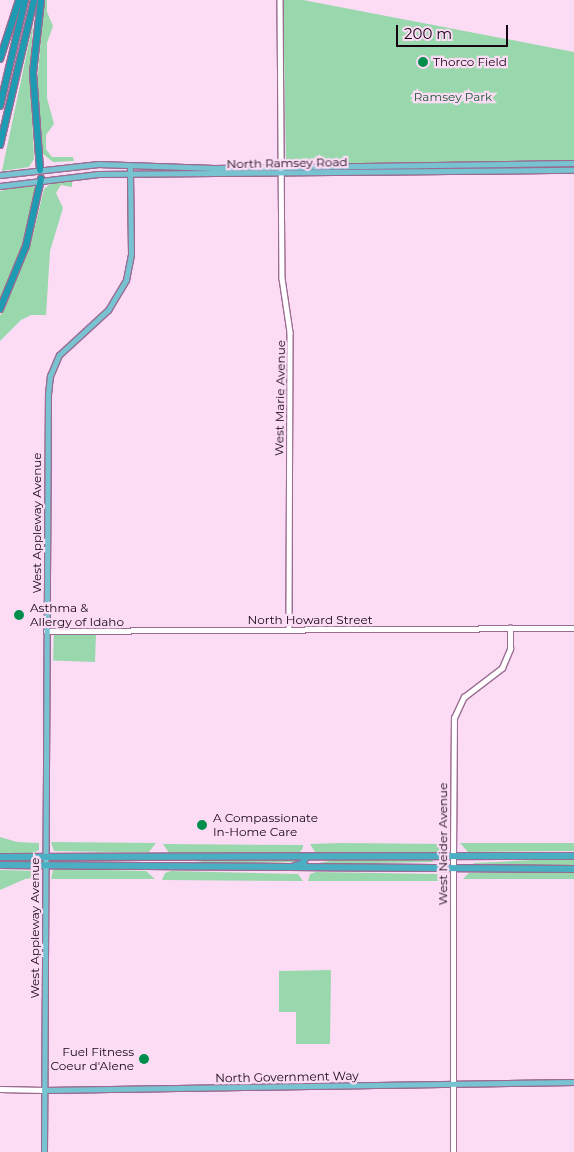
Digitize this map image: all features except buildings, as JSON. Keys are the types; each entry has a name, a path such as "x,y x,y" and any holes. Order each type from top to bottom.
{"highway":[{"path":"0,59 19,0"},
{"path":"0,106 25,0"},
{"path":"0,145 34,0"},
{"path":"40,170 33,73 41,0"},
{"path":"0,309 26,246 41,179"},
{"path":"0,857 574,856"},
{"path":"288,869 303,863 306,857"},
{"path":"306,869 314,859 322,857"},
{"path":"143,867 159,858"},
{"path":"159,867 163,862 177,858"},
{"path":"0,864 288,869 574,869"}],"main road":[{"name":"North Ramsey Road","path":"0,175 40,170 130,166 282,167 574,163"},
{"name":"West Appleway Avenue","path":"44,1152 46,631 50,376 65,348 108,310 124,288 131,254 130,166"},
{"path":"40,170 41,179"},
{"name":"North Ramsey Road","path":"2,185 41,179 130,174 574,170"},
{"name":"West Neider Avenue","path":"453,857 454,1152"},
{"name":"North Government Way","path":"0,1089 44,1090 574,1082"}],"street":[{"name":"West Marie Avenue","path":"280,0 282,285 290,332 289,630"},
{"name":"West Neider Avenue","path":"453,857 454,718 464,697 502,668 510,649 510,628"},
{"name":"North Howard Street","path":"46,631 574,628"}],"green space":[{"path":"44,0 47,0 47,12 53,26 47,43 47,98 54,124 46,135 46,149 52,157 73,157 74,161 53,162 43,154 37,87"},
{"name":"Ramsey Park","path":"283,0 303,0 574,52 574,161 289,164 286,160"},
{"path":"33,23 30,78 34,159 29,167 2,171"},
{"path":"72,180 72,187 61,185 56,193 63,208 50,251 46,315 31,315 21,320 0,341 0,316 31,243 44,189 53,182"},
{"path":"35,184 38,187 22,252 0,303 0,191"},
{"path":"54,632 96,633 95,662 53,661"},
{"path":"0,837 17,842 39,843 39,850 33,853 0,853"},
{"path":"51,842 156,843 149,852 112,852 54,851"},
{"path":"460,843 574,843 574,851 468,852"},
{"path":"163,844 303,845 303,848 300,852 169,853"},
{"path":"310,844 446,844 439,853 315,852"},
{"path":"574,858 574,865 473,865 474,863"},
{"path":"219,859 294,859 298,862 180,864"},
{"path":"339,859 430,859 434,862 314,864"},
{"path":"0,870 36,871 39,877 25,879 0,890"},
{"path":"53,870 146,871 155,879 51,879"},
{"path":"171,871 298,874 303,881 162,880 165,873"},
{"path":"316,872 437,874 446,881 308,881 310,874"},
{"path":"574,872 574,879 463,879 469,873"},
{"path":"331,970 330,1044 296,1044 296,1012 279,1012 279,971"}],"place":[{"name":"Thorco Field","path":"423,62"},
{"name":"Asthma & Allergy of Idaho","path":"19,615"},
{"name":"A Compassionate In-Home Care","path":"202,825"},
{"name":"Fuel Fitness Coeur d'Alene","path":"144,1059"}]}
